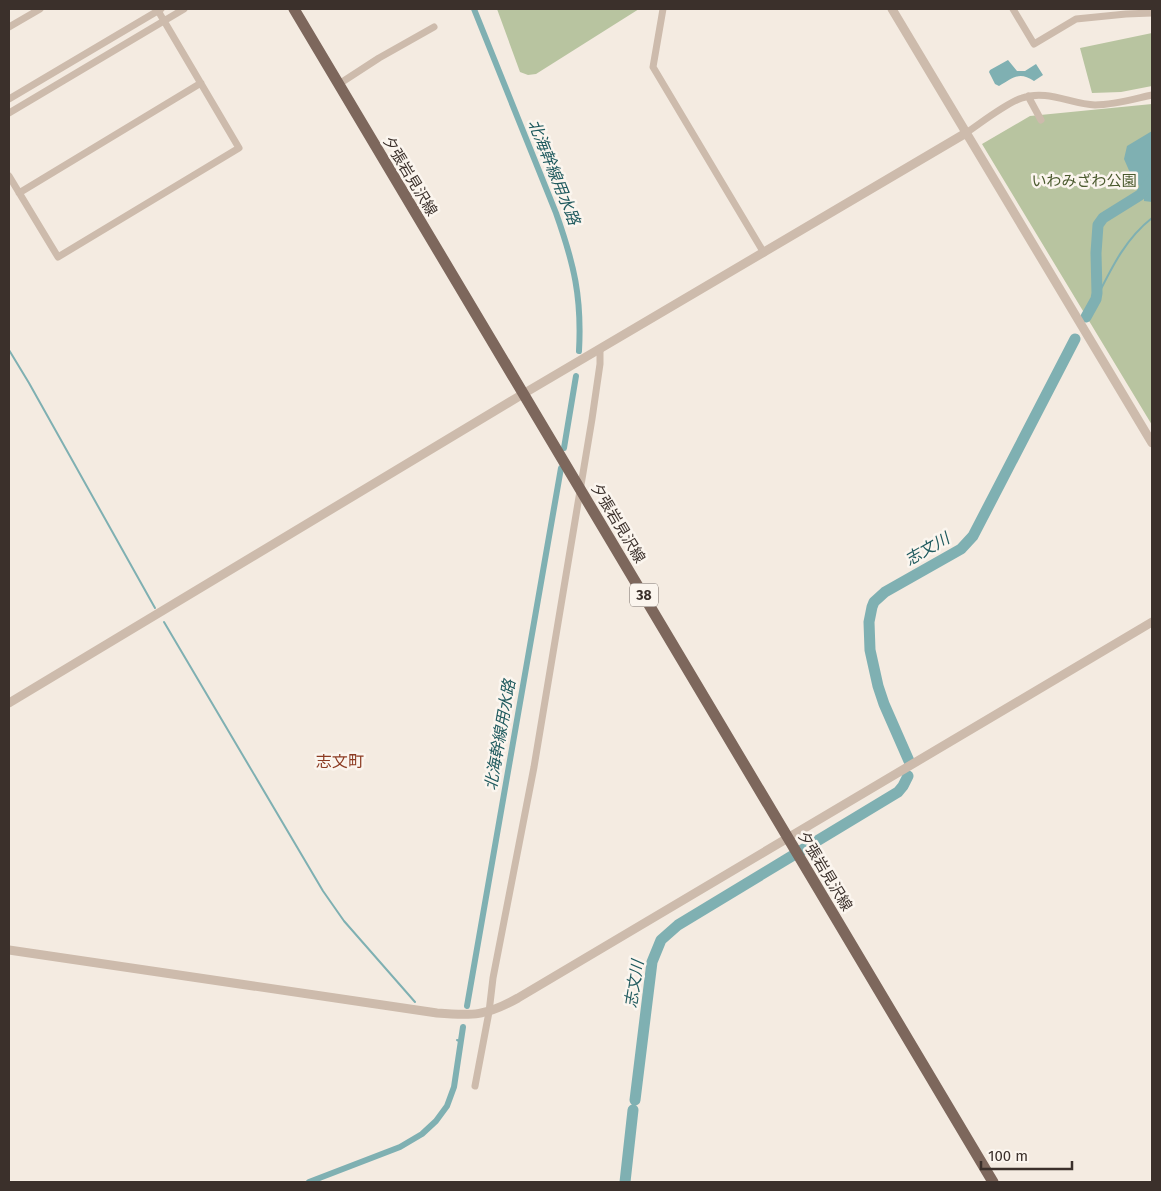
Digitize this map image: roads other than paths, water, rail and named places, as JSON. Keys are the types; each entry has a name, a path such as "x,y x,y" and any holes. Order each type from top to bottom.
{"main road":[{"name":"夕張岩見沢線","path":"294,9 993,1182"}],"street":[{"path":"9,28 40,9"},
{"path":"9,99 159,9 239,148 58,257 9,176"},
{"path":"9,113 184,9"},
{"path":"663,9 653,67 764,253"},
{"path":"892,9 1152,443"},
{"path":"1013,9 1034,44 1076,19 1126,14 1152,14"},
{"path":"339,84 379,58 434,27"},
{"path":"19,193 201,84"},
{"path":"9,703 523,394 966,133 1017,100 1028,96 1051,97 1092,105 1152,95"},
{"path":"1028,96 1042,120"},
{"path":"475,1086 489,1012 493,978 534,767 592,419 600,364 600,349"},
{"path":"9,950 437,1013 467,1016 489,1012 518,998 1152,622"}],"water":[{"path":"1008,60 1017,71 1025,71 1036,64 1043,75 1034,81 1024,76 1012,78 999,86 995,84 989,72"},
{"path":"1152,131 1152,202 1144,201 1144,197 1141,198 1140,188 1138,184 1135,184 1124,159 1127,146"}],"waterway":[{"name":"北海幹線用水路","path":"474,9 556,213 568,248 578,297 579,351"},
{"name":"志文川","path":"1086,317 1096,299 1097,293 1096,253 1098,225 1103,218 1140,195 1152,179"},
{"path":"1096,299 1126,245 1142,226 1152,218"},
{"name":"志文川","path":"909,761 878,686 870,650 869,622 872,607 874,602 885,592 961,549 973,536 1075,339"},
{"path":"9,350 155,608"},
{"name":"北海幹線用水路","path":"564,448 576,376"},
{"name":"北海幹線用水路","path":"467,1006 561,468"},
{"path":"164,622 323,891 344,921 415,1002"},
{"name":"志文川","path":"802,850 898,792 908,776"},
{"name":"志文川","path":"635,1100 652,962 661,940 678,925 792,856"},
{"name":"北海幹線用水路","path":"309,1182 400,1147 422,1134 436,1121 447,1106 454,1087 463,1027"},
{"name":"北海幹線用水路","path":"457,1040 461,1042"},
{"name":"志文川","path":"625,1182 633,1110"}],"district":[{"name":"志文町","path":"340,761"}],"park label":[{"name":"いわみざわ公園","path":"1084,181"}]}
